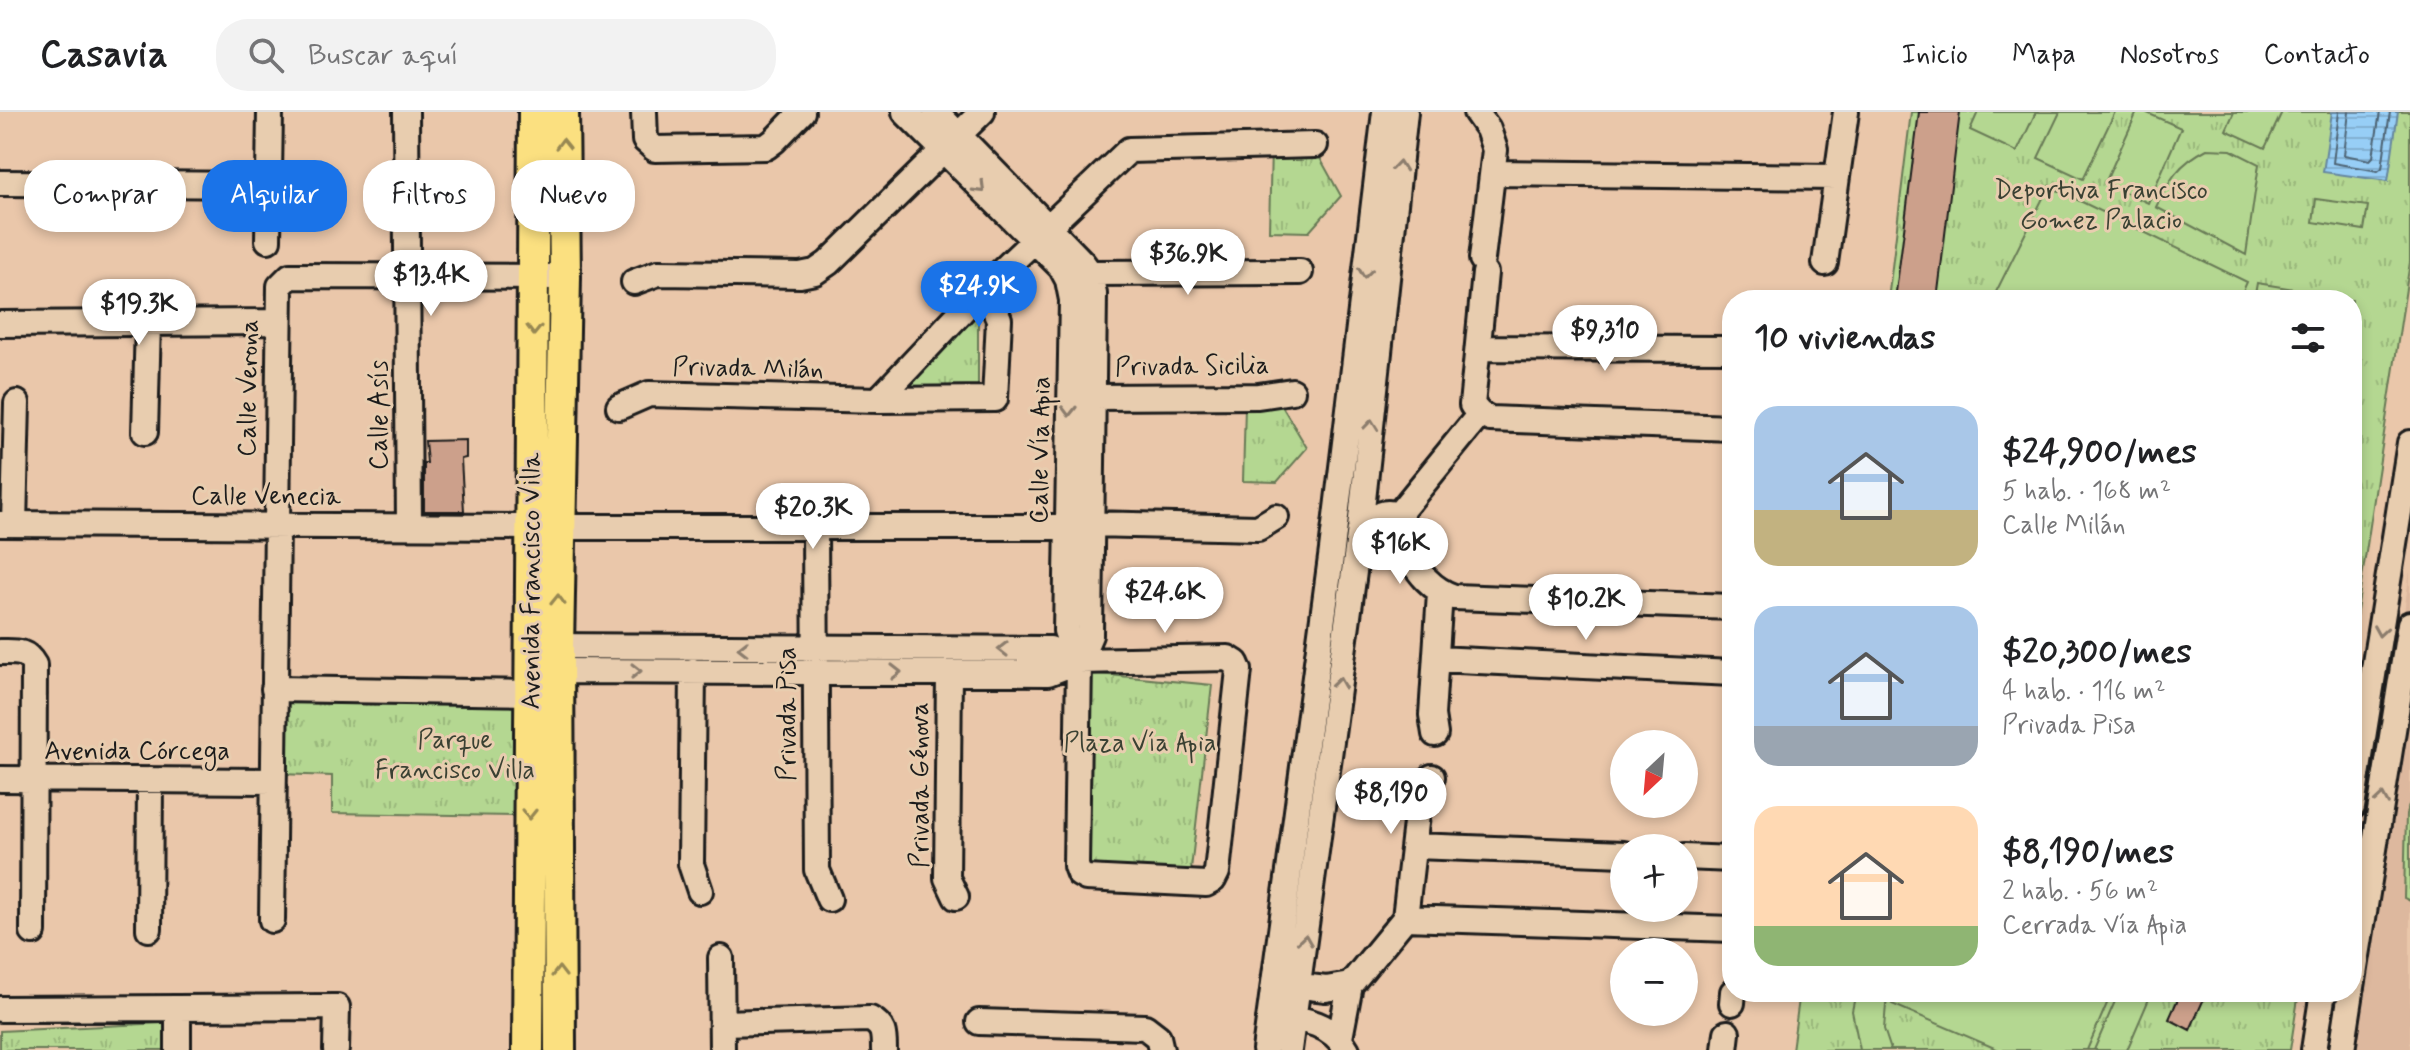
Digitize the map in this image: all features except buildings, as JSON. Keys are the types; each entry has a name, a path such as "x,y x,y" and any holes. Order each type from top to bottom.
{"main road":[{"name":"Avenida Francisco Villa","path":"534,112 534,278 559,899 560,1050"},
{"name":"Avenida Francisco Villa","path":"546,527 565,277 563,112"},
{"name":"Avenida Francisco Villa","path":"528,1050 527,900 532,693 549,655"},
{"path":"527,900 559,899"}],"street":[{"path":"269,160 270,112"},
{"name":"Calle Asís","path":"406,112 409,525"},
{"path":"644,112 645,140 650,146 655,149 685,149 766,147 802,112"},
{"path":"905,112 951,143 1040,235 1061,267 1079,276 1300,272"},
{"path":"936,112 951,143"},
{"path":"634,282 658,273 800,275 815,272 828,263 982,112"},
{"path":"1287,984 1335,526 1385,112"},
{"path":"1265,1050 1282,1016 1366,529 1405,112"},
{"path":"1476,112 1488,129 1495,150 1472,405 1490,419 1722,428"},
{"path":"1825,263 1846,112"},
{"path":"878,400 979,293 1129,150 1315,145"},
{"path":"1494,173 1837,177"},
{"path":"0,183 202,185"},
{"path":"268,232 268,240"},
{"name":"Calle Verona","path":"272,920 277,322 280,286 290,276 407,278"},
{"name":"Calle Vía Apia","path":"1079,276 1094,294 1092,397 1066,631 1079,661 1076,866 1079,874 1086,878 1206,884 1213,880 1217,872 1239,670 1236,663 1228,658 1079,661"},
{"name":"Calle Vía Apia","path":"1079,276 1072,300 1079,525"},
{"path":"407,278 565,277"},
{"name":"Privada Milán","path":"619,407 649,394 878,400 995,399 999,319 994,308 979,293"},
{"path":"0,324 277,322"},
{"path":"145,432 148,323"},
{"path":"1478,348 1722,349"},
{"name":"Privada Sicilia","path":"1092,397 1258,396 1292,391"},
{"path":"7,524 17,403"},
{"path":"1397,516 1480,414"},
{"path":"2362,755 2401,551 2410,443"},
{"path":"1335,526 1366,529 1387,545 1398,541 1404,525 1392,513 1381,514 1366,529"},
{"name":"Calle Venecia","path":"7,524 546,527 1079,525 1258,528 1276,517"},
{"name":"Privada Pisa","path":"815,527 817,870 829,899"},
{"path":"1398,541 1428,585 1454,597 1722,607"},
{"path":"1435,734 1432,715 1440,593"},
{"path":"2362,927 2410,624"},
{"path":"549,655 693,671 816,660 1050,649 1079,661"},
{"path":"0,652 23,652 34,665 36,779 33,932"},
{"path":"549,655 816,660 949,672 1048,673 1079,661"},
{"path":"1437,659 1722,673"},
{"path":"693,671 691,864 700,891"},
{"name":"Privada Génova","path":"949,672 947,878 956,897"},
{"path":"274,689 532,693"},
{"path":"1282,1016 1311,1021 1344,1044 1350,985 1405,918 1419,797 1432,777"},
{"name":"Avenida Córcega","path":"0,779 273,781"},
{"path":"149,929 150,780"},
{"path":"1414,846 1610,853"},
{"path":"1698,858 1722,859"},
{"path":"1405,918 1722,929"},
{"path":"721,958 722,1050"},
{"path":"1287,984 1326,989 1350,985"},
{"path":"2314,1050 2321,1002"},
{"path":"2342,1050 2350,1002"},
{"path":"0,1009 337,1007 336,1050"},
{"path":"178,1009 178,1050"},
{"path":"1282,1016 1289,1050"},
{"path":"722,1023 870,1019 880,1024 884,1033 884,1050"},
{"path":"979,1022 1048,1038 1145,1027 1158,1037 1161,1050"}],"shaded area":[{"path":"2410,570 2410,1050 2341,1050 2348,1002 2362,1002 2362,906"}],"green space":[{"name":"Deportiva Francisco Gomez Palacio","path":"1911,112 2410,112 2410,262 2362,578 2362,290 1889,290"},
{"path":"1978,112 2036,112 2017,152 1970,130"},
{"path":"2060,112 2115,112 2083,179 2038,158"},
{"path":"2137,112 2145,112 2181,128 2148,203 2105,183"},
{"path":"2234,112 2282,112 2265,148 2226,130"},
{"path":"1271,148 1315,149 1341,196 1309,232 1269,231"},
{"path":"2207,149 2231,150 2259,164 2246,255 2156,207 2176,173"},
{"path":"2049,186 2247,282 2243,290 1997,290"},
{"path":"2316,199 2368,206 2364,230 2313,222"},
{"path":"2257,283 2300,290 2256,290"},
{"path":"967,300 978,313 978,400 872,398"},
{"path":"1245,406 1282,406 1307,448 1277,482 1243,481"},
{"name":"Plaza Vía Apia","path":"1078,672 1212,685 1190,878 1071,873"},
{"name":"Parque Francisco Villa","path":"280,697 514,697 514,816 332,813 332,776 281,774"},
{"path":"2410,803 2410,901 2404,898 2406,814"},
{"path":"1799,1002 2297,1002 2290,1050 1792,1050"},
{"path":"1854,1002 1886,1002 1884,1029 1891,1050 1860,1050 1852,1011"},
{"path":"2108,1002 2087,1050 1999,1050 1892,1004"},
{"path":"2115,1002 2148,1002 2127,1050 2094,1050"},
{"path":"166,1023 166,1050 0,1050 0,1031"}],"water":[{"path":"2332,112 2398,112 2388,181 2323,172"}]}
